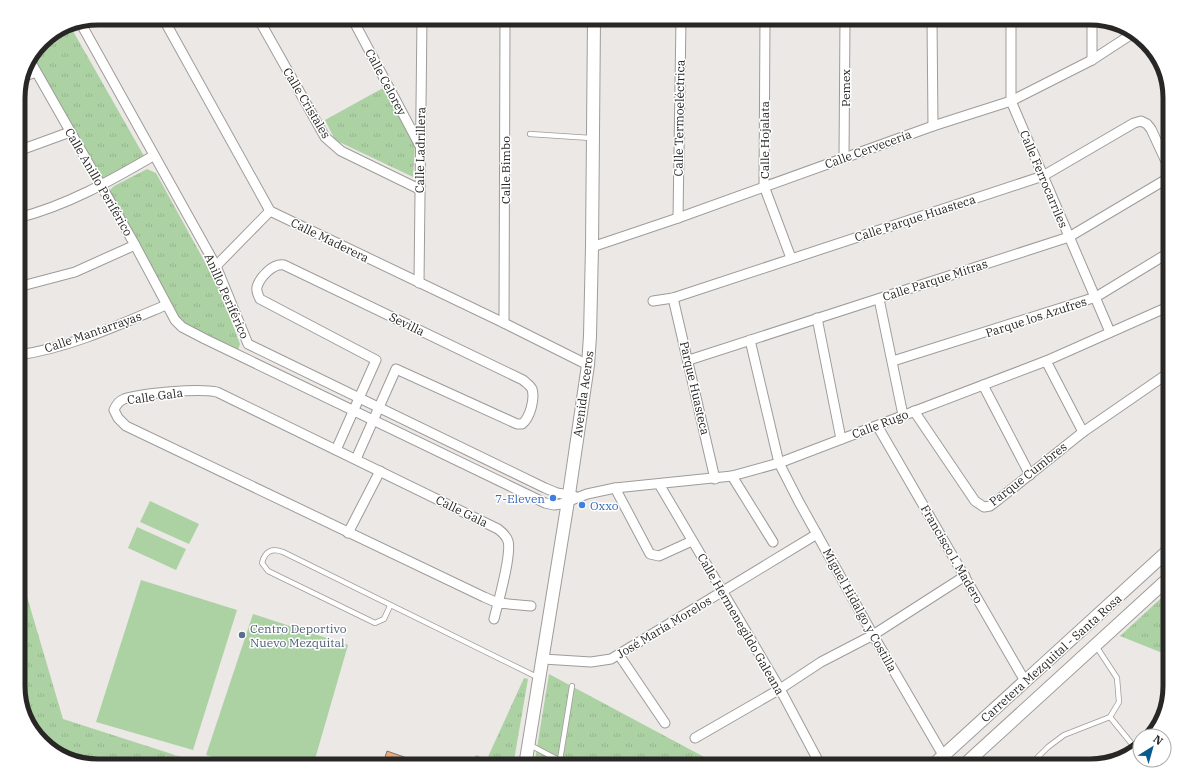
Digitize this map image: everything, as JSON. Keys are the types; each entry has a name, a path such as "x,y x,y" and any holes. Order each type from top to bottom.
{"street":[{"path":"167,25 270,211 216,266"},
{"name":"Calle Cristales","path":"262,25 329,141 341,151 419,189"},
{"name":"Calle Celorey","path":"356,25 420,147"},
{"name":"Calle Ladrillera","path":"419,283 422,25"},
{"name":"Calle Bimbo","path":"504,323 505,25"},
{"name":"Avenida Aceros","path":"525,759 571,498 588,365 592,246 594,25"},
{"name":"Calle Termoeléctrica","path":"678,218 681,25"},
{"name":"Calle Hojalata","path":"765,25 764,186 791,258"},
{"name":"Pemex","path":"844,158 845,25"},
{"path":"932,25 933,126"},
{"name":"Calle Ferrocarriles","path":"1011,25 1011,101 1110,332"},
{"path":"1092,25 1092,60"},
{"name":"Anillo Periférico","path":"82,27 153,156 216,266 248,344 358,399 556,493 571,498"},
{"name":"Calle Cervecería","path":"592,246 678,218 933,126 1011,101 1092,60 1128,36"},
{"name":"Calle Anillo Periférico","path":"33,66 135,245 166,305"},
{"path":"29,74 36,72"},
{"name":"Calle Parque Huasteca","path":"654,301 673,298 1043,176 1134,123 1141,121 1147,124 1163,156"},
{"path":"25,148 70,132"},
{"path":"25,216 39,213 75,199 102,186 153,156"},
{"name":"Calle Parque Mitras","path":"689,360 1069,237 1163,181"},
{"name":"Calle Maderera","path":"270,211 588,365"},
{"path":"25,285 75,272 135,245"},
{"name":"Parque los Azufres","path":"893,361 1096,297 1163,256"},
{"name":"Sevilla","path":"358,399 376,360 260,299 257,292 257,286 273,266 279,264 284,265 523,380 532,389 529,416 522,424 517,424 396,370 378,408"},
{"name":"Parque Huasteca","path":"673,298 689,360 715,479"},
{"path":"879,298 903,415"},
{"name":"Anillo Periférico","path":"166,305 175,320 182,327 204,339 545,503 554,505 571,498"},
{"name":"Calle Mantarrayas","path":"25,353 70,342 124,323 166,305"},
{"name":"Calle Rugo","path":"571,498 615,488 715,479 780,463 878,427 903,415 1046,361 1163,309"},
{"path":"817,318 842,439"},
{"name":"Miguel Hidalgo y Costilla","path":"750,340 780,463 817,534 873,635 943,755"},
{"path":"241,356 248,344"},
{"path":"1046,361 1083,432"},
{"name":"Parque Cumbres","path":"914,411 975,501 984,507 990,506 1030,476 1083,432 1163,377"},
{"path":"983,385 1030,476"},
{"name":"Calle Gala","path":"494,619 498,603 508,549 508,542 505,535 498,529 223,395 205,390 123,399 117,404 114,410 118,418 126,426 348,533 498,603 531,606"},
{"path":"336,450 358,399"},
{"path":"356,459 378,408"},
{"name":"Francisco I. Madero","path":"878,427 1025,681"},
{"path":"503,482 508,470"},
{"path":"348,533 380,471"},
{"path":"732,476 773,542"},
{"name":"Calle Hermenegildo Galeana","path":"659,484 780,689 817,759"},
{"path":"615,488 650,554 659,556 692,541"},
{"name":"José María Morelos","path":"542,659 591,662 606,660 619,655 817,534"},
{"name":"Carretera Mezquital - Santa Rosa","path":"939,759 1163,555"},
{"path":"695,738 780,689 821,662 873,635 965,576"},
{"name":"Carretera Mezquital - Santa Rosa","path":"971,759 1163,583"},
{"path":"619,655 665,723"}],"lane":[{"path":"530,134 593,138"},
{"path":"390,606 384,619 375,623 268,571 262,562 270,550 275,549 539,678"},
{"path":"1036,759 1048,747 1064,735 1110,717 1119,702 1117,678 1095,645"},
{"path":"560,759 572,686"},
{"path":"1110,717 1132,744"},
{"path":"528,744 558,759"}],"shaded area":[{"path":"175,755 189,759 171,759"}],"green space":[{"path":"72,30 144,156 101,181 34,64 46,46 58,37"},
{"path":"383,88 415,145 413,177 335,140 325,120"},
{"path":"147,169 156,173 218,286 240,344 238,350 204,336 178,320 109,191 114,186"},
{"path":"150,501 199,524 189,544 140,522"},
{"path":"137,527 186,549 176,570 128,548"},
{"path":"141,580 237,610 193,750 96,722"},
{"path":"25,590 63,719 175,755 171,759 89,758 75,755 66,751 46,738 35,722 26,700"},
{"path":"1163,596 1163,653 1120,636"},
{"path":"253,614 348,645 315,759 220,759 206,755"},
{"path":"549,674 708,759 535,759"},
{"path":"524,678 528,679 514,759 487,759"},
{"path":"476,755 487,759 475,759"}],"building":[{"path":"387,751 410,759 384,759"}],"place":[{"name":"7-Eleven","path":"553,498"},
{"name":"Oxxo","path":"582,505"},
{"name":"Centro Deportivo Nuevo Mezquital","path":"242,635"}]}
